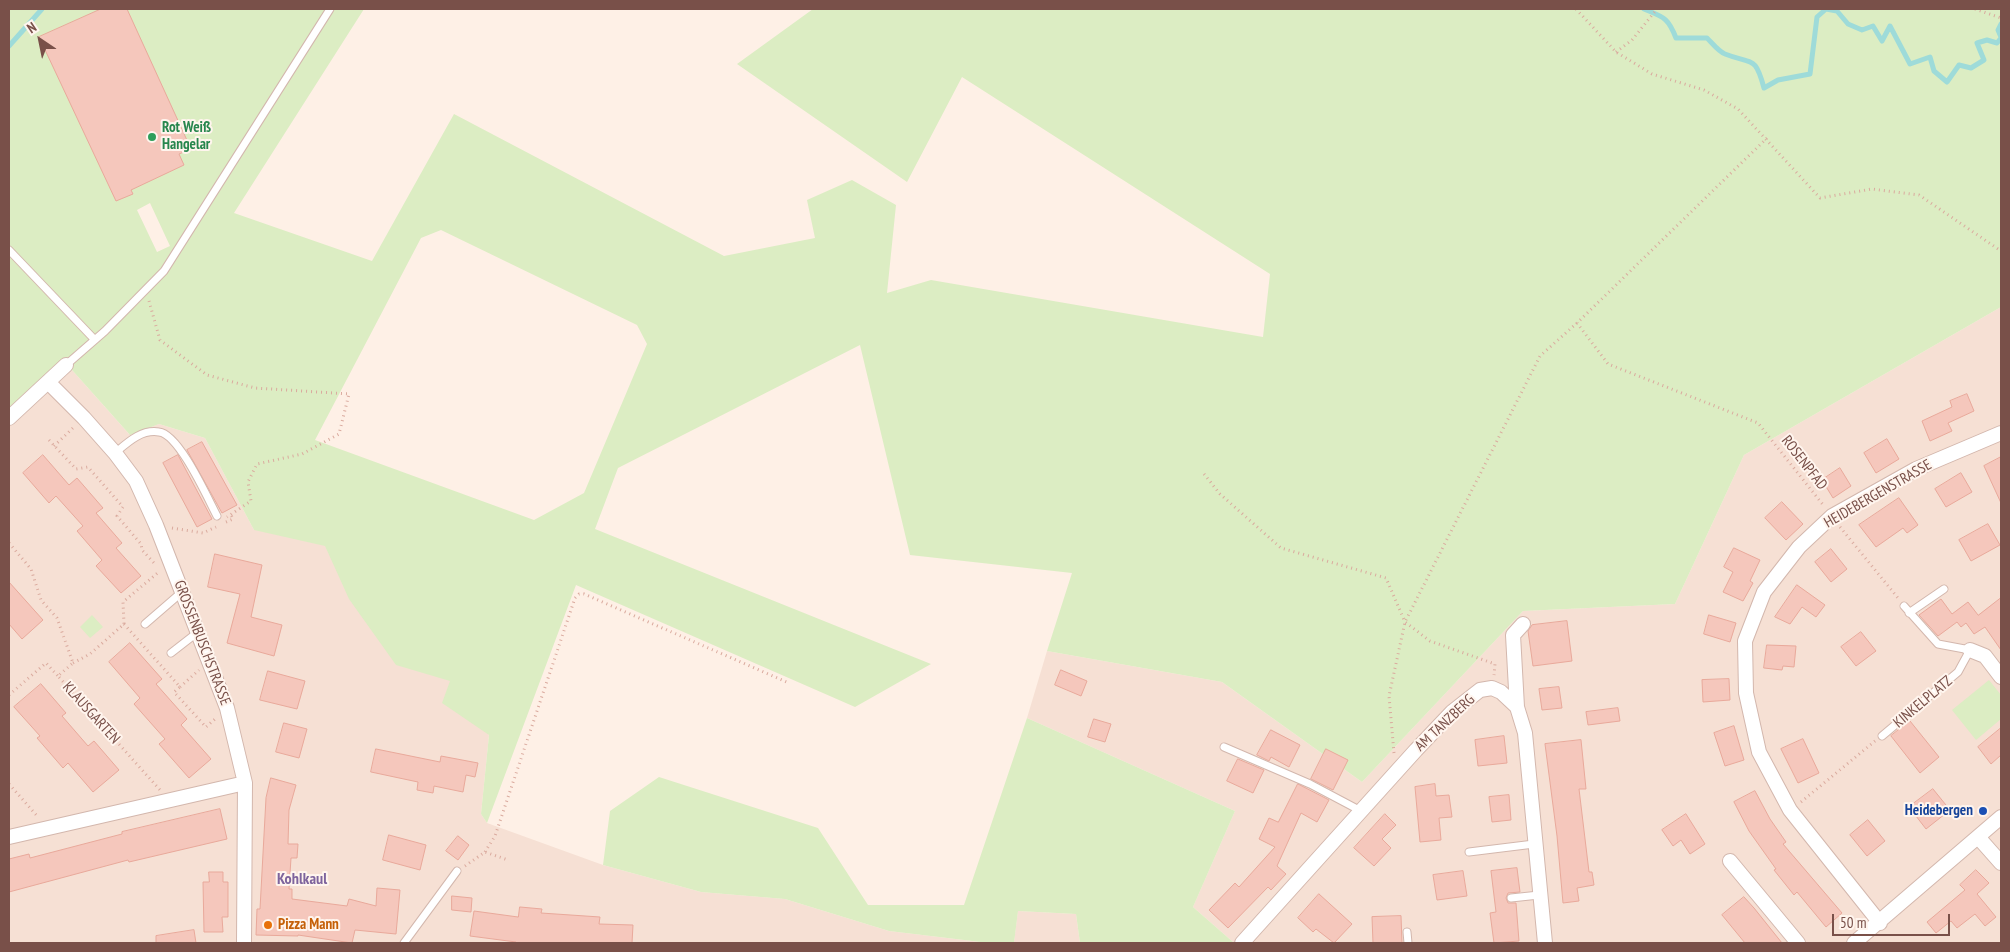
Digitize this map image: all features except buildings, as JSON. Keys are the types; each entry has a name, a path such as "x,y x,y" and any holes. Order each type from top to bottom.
{"street":[{"path":"9,418 66,365"},
{"name":"GROSSENBUSCHSTRASSE","path":"48,382 84,418 115,453 136,481 156,525 166,567 183,592 227,708 245,783 244,943"},
{"name":"HEIDEBERGENSTRASSE","path":"1880,923 1790,810 1759,752 1746,693 1745,641 1764,592 1799,547 1832,516 1916,469 2001,434"},
{"path":"1523,624 1513,635 1517,707 1525,733 1544,943"},
{"path":"1970,650 1985,656 2001,677"},
{"name":"AM TANZBERG","path":"1242,943 1452,712 1480,690 1492,688 1501,692 1517,707"},
{"path":"9,837 245,783"},
{"path":"1854,943 1880,923 2001,817"},
{"path":"1978,837 2001,864"},
{"path":"1730,861 1798,943"}],"lane":[{"path":"66,365 146,291 169,264 330,9"},
{"path":"9,250 94,339"},
{"path":"115,453 136,436 149,432 160,432 170,437 184,454 217,516"},
{"path":"1909,612 1944,589"},
{"path":"145,624 183,592"},
{"path":"1904,606 1938,644 1970,650"},
{"path":"171,653 198,631"},
{"name":"KINKELPLATZ","path":"1882,736 1958,672 1970,650"},
{"path":"1224,747 1310,784 1361,811"},
{"path":"1468,852 1534,844"},
{"path":"404,943 458,871"},
{"path":"1511,898 1539,895"},
{"path":"1407,932 1408,943"}],"path":[{"path":"1576,9 1616,52 1652,74 1704,90 1738,109 1767,138 1820,198 1872,189 1920,196 2001,251"},
{"path":"1616,52 1632,40 1657,9"},
{"path":"1975,9 2001,18"},
{"path":"1396,772 1389,696 1405,622 1540,356 1577,323 1767,138"},
{"path":"146,291 160,340 207,375 255,388 349,394 339,434 302,454 257,464 248,482 251,501 231,515 233,519 203,533 156,525"},
{"name":"ROSENPFAD","path":"1577,323 1608,364 1758,423 1904,606"},
{"path":"54,446 84,418"},
{"path":"49,440 76,469 88,467 123,507 117,516 141,544 142,550 166,567 123,602 124,624 180,687"},
{"path":"1204,474 1220,494 1281,548 1386,578 1405,622 1430,641 1495,664 1492,688"},
{"name":"KLAUSGARTEN","path":"9,543 32,569 41,600 57,618 73,663 58,676 171,801"},
{"path":"458,871 486,852 495,836 575,598 579,594 584,594 789,683"},
{"path":"73,663 90,654 124,624"},
{"path":"210,660 174,692 206,727 227,708"},
{"path":"9,695 46,663 58,676"},
{"path":"1790,810 1882,736"},
{"path":"9,784 47,828"},
{"path":"486,852 508,860"}],"shaded area":[{"path":"9,287 64,361 129,434 159,424 205,438 254,530 374,520 489,735 481,814 487,823 603,865 701,892 785,899 889,931 989,943 9,943"},
{"path":"2001,307 2001,943 1232,943 1193,907 1235,811 1027,718 1047,651 1222,682 1362,782 1523,611 1675,604 1744,455"},
{"path":"1018,911 1076,914 1080,943 1014,943"}],"green space":[{"path":"9,9 364,9 234,213 372,261 454,114 724,256 815,238 807,200 852,180 896,205 887,293 931,280 1263,337 1270,274 962,77 907,182 737,64 813,9 2001,9 2001,307 1744,455 1675,604 1523,611 1362,782 1222,682 1047,651 1072,573 910,555 860,345 618,468 595,529 931,664 855,707 576,585 487,823 481,814 489,735 442,703 450,681 396,665 349,599 325,546 254,530 205,438 159,424 130,435 64,361 9,412","holes":["150,203 170,246 157,252 137,210","441,230 637,325 647,344 584,493 534,520 315,440 421,238"]},
{"path":"92,615 103,627 90,638 80,627"},
{"path":"1989,680 2001,695 2001,719 1976,740 1952,710"},
{"path":"1027,718 1235,811 1193,907 1232,943 1080,943 1076,914 1018,911 1014,943 989,943 889,931 785,899 701,892 603,865 610,811 659,777 818,828 868,905 964,905"}],"waterway":[{"path":"9,46 42,9"},
{"path":"1644,9 1664,19 1676,38 1707,38 1723,53 1752,63 1758,70 1764,88 1778,80 1810,74 1817,17 1826,9 1837,11 1848,24 1862,30 1873,26 1882,41 1890,26 1910,64 1930,57 1934,71 1947,82 1959,65 1971,68 1984,60 1977,43 1987,40 1997,43 2001,38"},
{"path":"2001,24 1998,30 2001,37"}],"place":[{"name":"Rot Weiß Hangelar","path":"152,137"},
{"name":"Heidebergen","path":"1983,811"},
{"name":"Pizza Mann","path":"268,925"}],"district":[{"name":"Kohlkaul","path":"302,879"}]}
